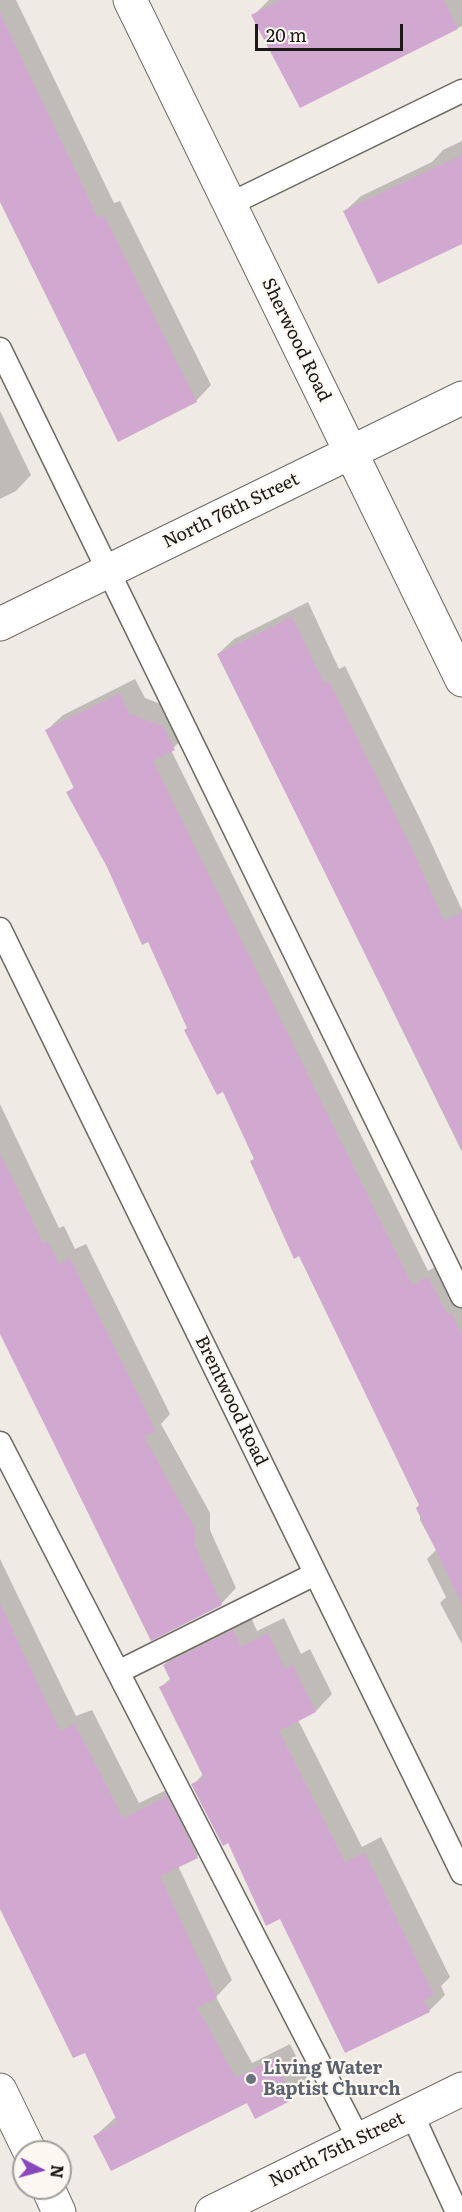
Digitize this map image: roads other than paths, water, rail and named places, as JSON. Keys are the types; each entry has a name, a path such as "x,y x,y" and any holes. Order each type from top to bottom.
{"street":[{"name":"Sherwood Road","path":"130,0 462,680"},
{"name":"North 76th Street","path":"0,624 462,398"},
{"name":"North 75th Street","path":"212,2212 462,2089"},
{"path":"0,2090 24,2140"}],"lane":[{"path":"230,204 462,91"},
{"path":"0,349 462,1296"},
{"name":"Brentwood Road","path":"0,929 462,1873"},
{"path":"0,1443 359,2140"},
{"path":"118,1672 315,1574"},
{"path":"412,2114 457,2212"}],"place":[{"name":"Living Water Baptist Church","path":"251,2079"}]}
